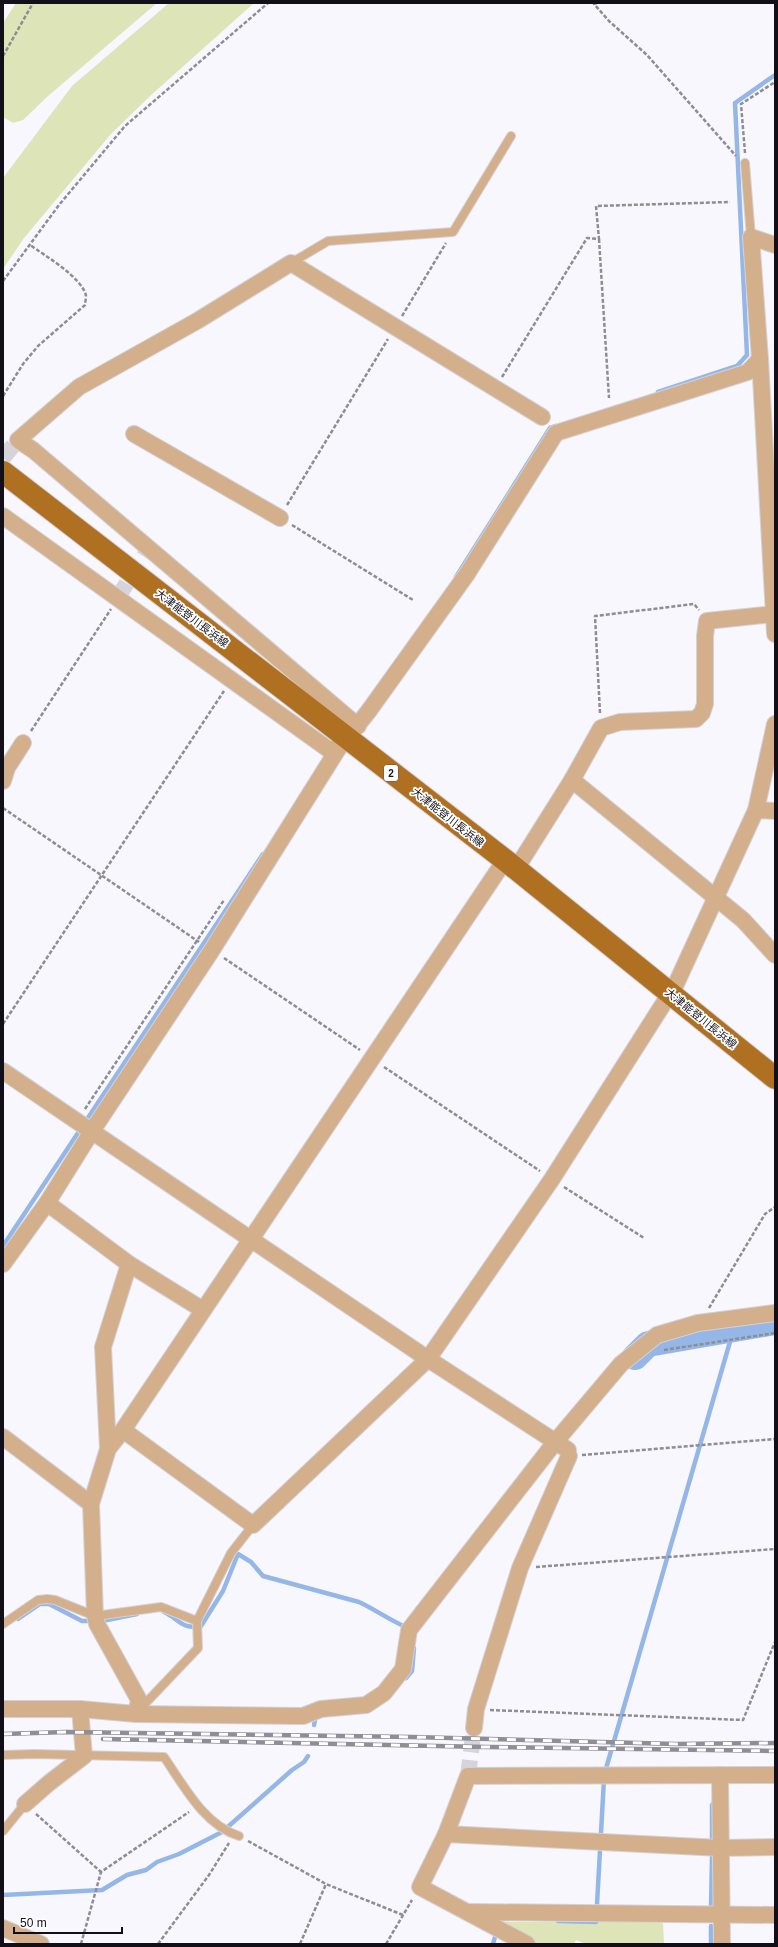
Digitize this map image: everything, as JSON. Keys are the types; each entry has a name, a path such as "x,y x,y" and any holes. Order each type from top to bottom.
{"main road":[{"name":"大津能登川長浜線","path":"3,472 510,865 775,1078"}],"street":[{"path":"775,245 751,237 771,492 775,634"},
{"path":"347,738 32,450 18,440 79,387 197,321 291,263 542,417"},
{"path":"3,1264 47,1203 84,1126 202,944 347,738 467,574 556,433 748,372 760,359"},
{"path":"134,434 280,518"},
{"path":"3,516 118,597 231,681 328,749 347,738"},
{"path":"108,1449 123,1430 373,1059 572,780 601,728 620,722 696,719 702,713 706,704 705,636 708,621 774,604"},
{"path":"123,1430 253,1525 428,1359 552,1179 670,993 716,898 756,810 775,724"},
{"path":"3,782 7,768 23,743"},
{"path":"572,780 742,920 775,955"},
{"path":"756,810 775,811"},
{"path":"3,1071 428,1359 564,1449"},
{"path":"47,1203 129,1264 203,1310"},
{"path":"129,1264 103,1347 108,1449 91,1504 96,1620 139,1700 136,1714"},
{"path":"3,1709 80,1709 136,1714 303,1716 321,1709 344,1705 366,1704 384,1693 403,1669 409,1630 564,1449 621,1364 657,1336 698,1324 775,1313"},
{"path":"3,1437 91,1504"},
{"path":"474,1728 476,1710 520,1568 564,1449"},
{"path":"25,1804 84,1756 80,1709"},
{"path":"720,1775 722,1944"},
{"path":"527,1944 420,1887 446,1834 468,1776 775,1776"},
{"path":"446,1834 721,1848 775,1847"},
{"path":"466,1912 722,1916 775,1915"},
{"path":"3,1928 41,1944"}],"lane":[{"path":"291,263 328,241 453,232 511,136"},
{"path":"745,163 751,237"},
{"path":"136,1714 198,1648 197,1625 231,1553 253,1525"},
{"path":"3,1624 38,1600 47,1599 55,1600 96,1620 161,1607 197,1625"},
{"path":"3,1755 34,1754 164,1757 198,1806 220,1827 234,1834"},
{"path":"3,1831 25,1804"}],"path":[{"path":"3,56 33,3"},
{"path":"3,281 58,205 125,126 268,3"},
{"path":"597,3 594,4 609,21 647,55 733,154"},
{"path":"745,163 741,104 775,82"},
{"path":"608,398 596,206 730,202"},
{"path":"413,600 280,518 453,232"},
{"path":"495,388 587,238 598,239"},
{"path":"3,396 23,364 38,346 85,305 86,295 80,285 62,268 30,245"},
{"path":"23,743 118,597"},
{"path":"601,728 595,616 694,604 708,621"},
{"path":"3,1024 231,681"},
{"path":"3,808 373,1059 552,1179 644,1238"},
{"path":"84,1126 202,944"},
{"path":"698,1324 765,1214 775,1207"},
{"path":"657,1351 775,1333"},
{"path":"564,1449 775,1439"},
{"path":"520,1568 775,1550"},
{"path":"476,1710 743,1720 775,1642"},
{"path":"25,1804 102,1872"},
{"path":"81,1944 102,1872 198,1806"},
{"path":"158,1944 209,1875 234,1834 326,1884 403,1915"},
{"path":"300,1944 326,1884"},
{"path":"386,1944 420,1887"}],"green space":[{"path":"16,3 157,3 48,96 23,120 13,123 3,117 3,23"},
{"path":"169,3 254,3 149,97 111,134 24,238 3,269 3,178 72,86"},
{"path":"504,1922 663,1922 664,1944 586,1944 576,1940 574,1944 537,1944 501,1930"}],"waterway":[{"path":"658,392 737,366 747,355 735,103 775,75"},
{"path":"456,577 550,428 556,426"},
{"path":"3,1246 263,854"},
{"path":"635,1357 648,1344 775,1322"},
{"path":"605,1772 734,1328"},
{"path":"164,1612 185,1625 195,1627 201,1626 223,1591 238,1554 251,1562 263,1576 359,1602 408,1628"},
{"path":"18,1619 40,1604 49,1604 82,1621 102,1621 137,1614"},
{"path":"406,1678 412,1671 414,1648"},
{"path":"314,1725 316,1715"},
{"path":"3,1895 102,1890 127,1875 146,1870 157,1862 179,1854 222,1832 292,1770 304,1762 308,1756"},
{"path":"558,1921 596,1922 604,1779"},
{"path":"712,1838 712,1805 714,1802"},
{"path":"711,1907 712,1857"},
{"path":"711,1926 711,1944"},
{"path":"493,1944 497,1930"}],"tunnel":[{"path":"3,458 18,440"},
{"path":"118,597 149,548"},
{"path":"468,1776 474,1728"}],"railway":[{"path":"3,1734 66,1732 412,1737 676,1744 775,1743"},
{"path":"103,1739 775,1751"}]}
